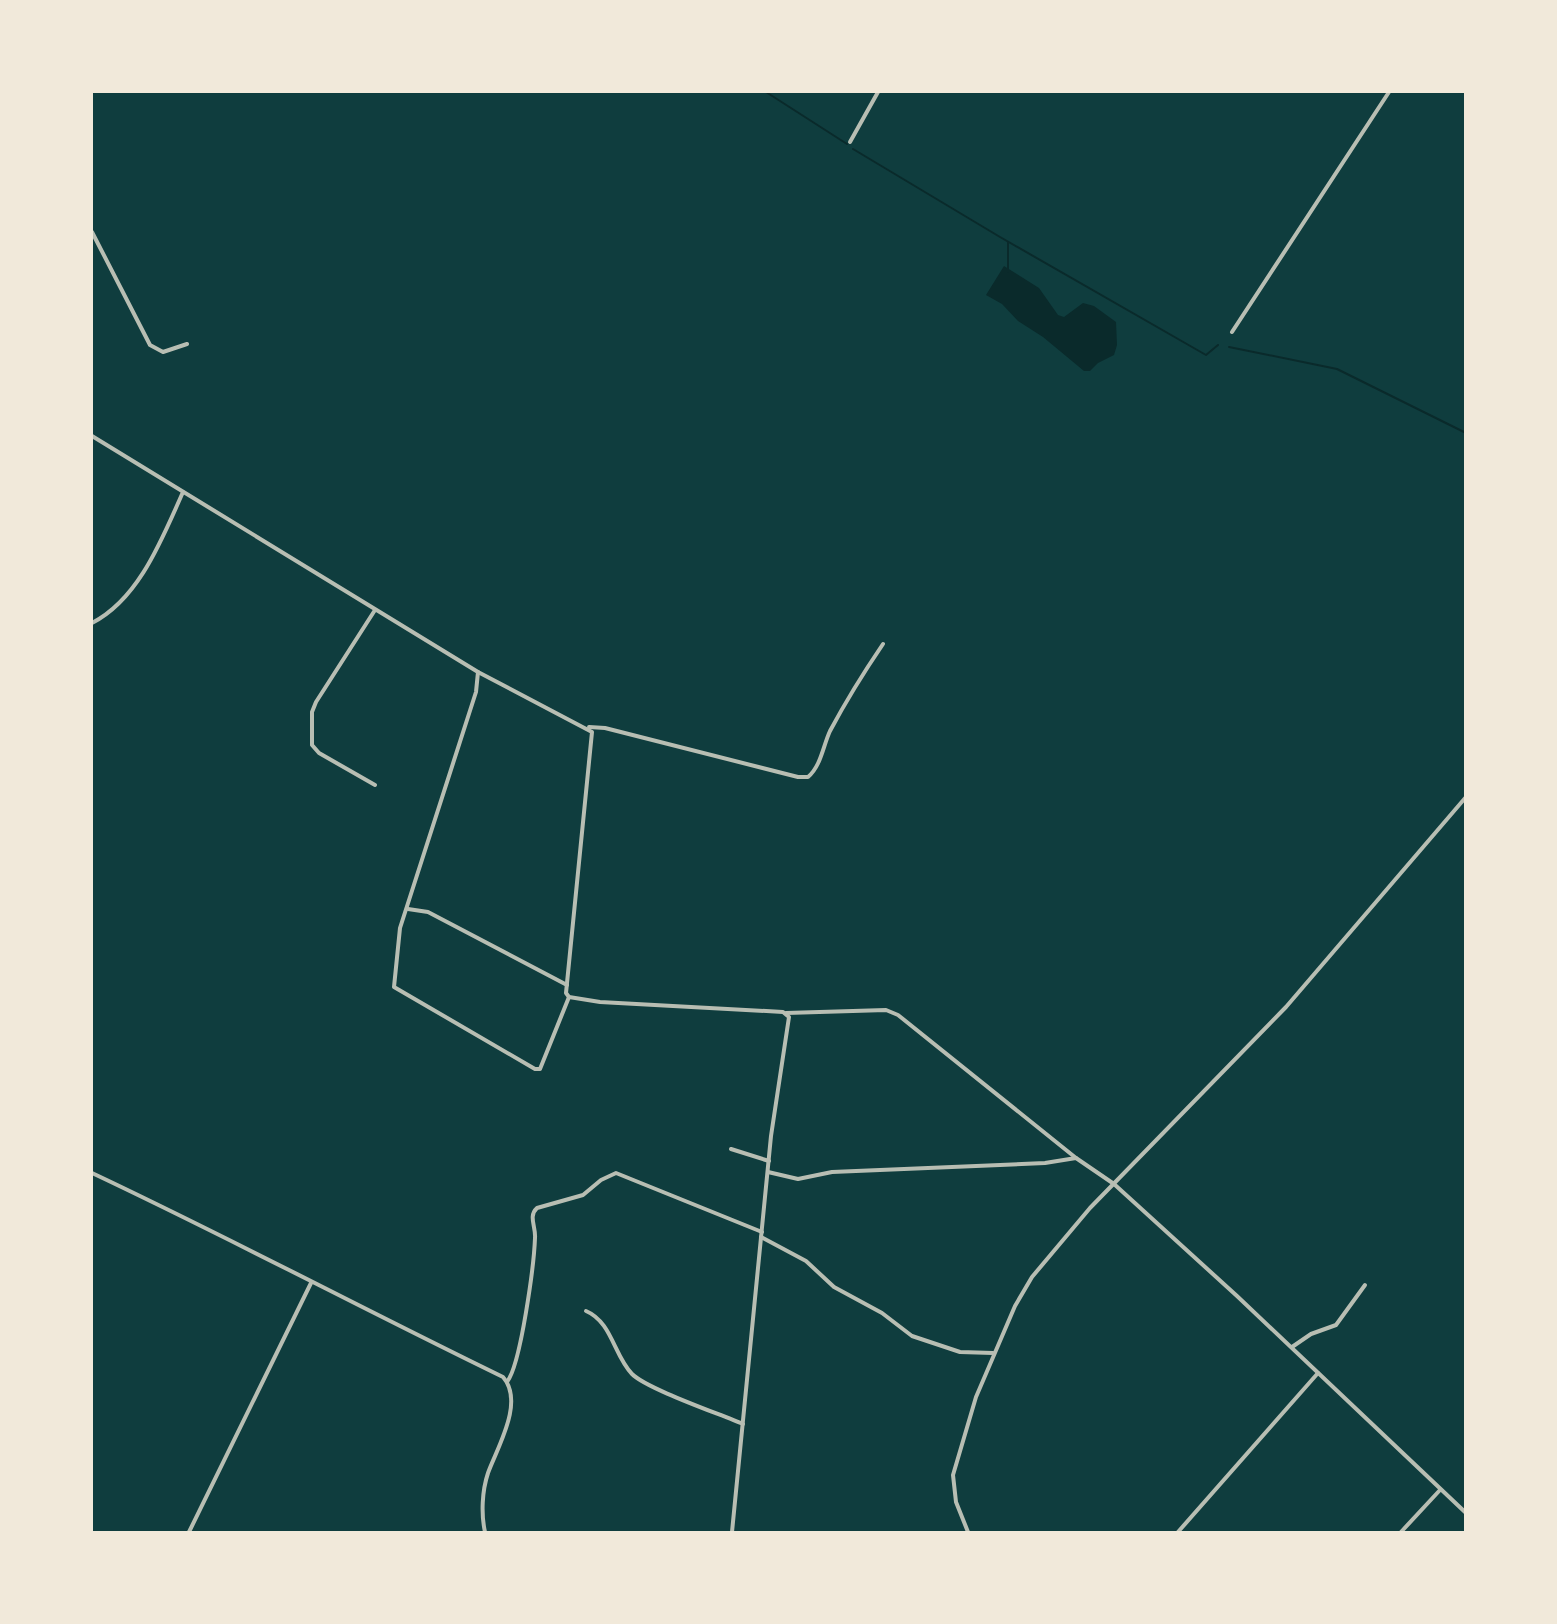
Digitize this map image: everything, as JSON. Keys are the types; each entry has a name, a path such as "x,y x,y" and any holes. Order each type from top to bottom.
{"street":[{"path":"850,142 878,92"},
{"path":"1232,332 1389,92"},
{"path":"92,232 150,345 159,352 169,352 187,344"},
{"path":"92,436 478,672 588,727 605,728 798,777 808,777 817,765 829,733 860,677 883,644"},
{"path":"92,623 110,611 137,580 163,537 183,492"},
{"path":"375,610 316,702 312,712 312,745 319,753 375,785"},
{"path":"478,672 476,692 400,928 394,987 524,1064 540,1070 569,997"},
{"path":"569,997 566,993 594,735 588,727"},
{"path":"968,1533 956,1502 953,1475 976,1396 993,1353 1015,1306 1040,1266 1114,1184 1286,1007 1466,797"},
{"path":"408,909 428,912 567,985"},
{"path":"569,997 600,1002 786,1013 886,1010 898,1015 1076,1158 1114,1184 1292,1347 1466,1513"},
{"path":"732,1533 769,1161 787,1037 789,1017 786,1013"},
{"path":"731,1149 769,1161"},
{"path":"768,1172 798,1179 832,1172 1045,1163 1076,1158"},
{"path":"92,1173 189,1218 311,1283 503,1377 507,1382 511,1401 505,1435 488,1475 482,1518 485,1533"},
{"path":"507,1382 513,1373 520,1348 535,1238 532,1216 537,1208 584,1195 601,1180 616,1173 762,1232"},
{"path":"761,1238 806,1261 834,1287 882,1313 912,1336 960,1352 993,1353"},
{"path":"189,1533 311,1283"},
{"path":"1292,1347 1305,1337 1336,1325 1365,1285"},
{"path":"586,1311 602,1323 623,1361 640,1380 743,1424"},
{"path":"1178,1533 1318,1373"},
{"path":"1401,1533 1440,1490"}],"water":[{"path":"1004,266 1039,288 1058,315 1064,317 1083,303 1094,306 1116,322 1117,345 1114,355 1098,363 1090,371 1084,371 1043,337 1018,321 1002,304 986,295"}],"waterway":[{"path":"766,92 847,144"},
{"path":"853,149 1000,237 1206,355 1218,345"},
{"path":"1008,242 1008,272"},
{"path":"1229,347 1337,369 1466,433"}]}
